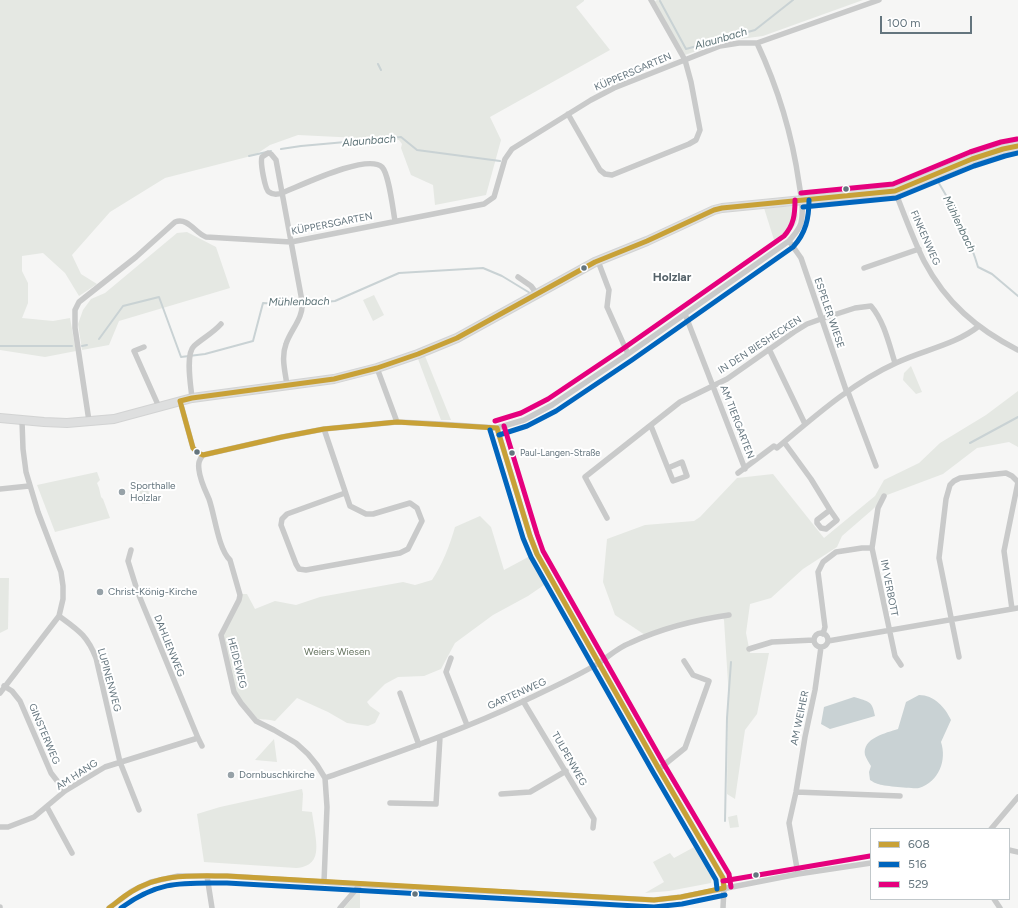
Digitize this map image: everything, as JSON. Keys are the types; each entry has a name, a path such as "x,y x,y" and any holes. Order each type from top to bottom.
{"main road":[{"path":"0,418 68,423 114,419 192,398 334,378 377,368 418,354 457,338 598,261 647,241 714,210 894,191 972,159 1018,146"}],"street":[{"path":"568,114 600,170 606,174 612,174 696,140 700,130 691,82 684,60 651,0"},
{"name":"KÜPPERSGARTEN","path":"89,421 75,328 75,310 79,302 136,258 178,220 185,221 198,233 206,237 292,242 476,206 494,198 505,159 512,149 568,114 614,88 720,46 757,42 879,0"},
{"path":"180,401 193,448 202,455 324,429 397,422 498,428 524,420 544,409 628,354 789,241 796,233 802,216 802,200 790,134 773,78 757,42"},
{"path":"287,384 283,360 286,344 297,324 302,310 302,301 292,242 282,193 276,160 271,154 264,154 262,157 261,162 267,190 278,194 282,193 346,168 369,163 378,165 382,168 386,176 395,221"},
{"name":"FINKENWEG","path":"894,191 930,272 945,292 968,319 996,339 1018,350"},
{"name":"ESPELER WIESE","path":"789,241 801,258 821,319 876,466"},
{"path":"864,268 919,249"},
{"path":"598,261 608,290 607,307 628,354"},
{"path":"518,277 531,286 537,294"},
{"name":"IN DEN BIESHECKEN","path":"607,518 584,477 680,402 727,379 800,328 821,319 855,308 870,306 875,311 886,333 895,363"},
{"name":"AM TIERGARTEN","path":"685,314 746,468 738,473"},
{"path":"192,398 189,361 191,351 193,347 212,333 221,324"},
{"path":"746,468 774,446 777,448 805,424 869,378 895,363 968,335 979,326"},
{"path":"144,347 134,351 159,407"},
{"path":"769,349 805,424"},
{"path":"377,368 397,422"},
{"path":"0,693 59,616 63,598 61,572 26,472 23,449 22,420"},
{"path":"651,426 668,468"},
{"path":"498,428 528,529 537,554 659,769 723,878 723,908"},
{"path":"324,429 350,506 366,514 373,514 410,503 417,508 422,521 408,549 400,553 306,570 299,569 281,525 282,519 287,514 345,493"},
{"path":"784,442 830,510"},
{"name":"HEIDEWEG","path":"202,455 198,462 199,472 216,520 215,525 226,557 230,560 240,595 239,600 221,635 234,692 241,704 256,721 274,730 300,747 313,759 325,778 327,807 324,882"},
{"path":"959,657 939,558 946,499 950,484 960,478 1006,473 1018,482 1004,551 1012,609"},
{"path":"0,489 30,486"},
{"name":"IM VERBOTT","path":"884,496 878,508 872,548 889,632 895,656 901,665"},
{"name":"IM VERBOTT","path":"823,634 825,627 818,572 823,562 836,552 872,548"},
{"name":"DAHLIENWEG","path":"131,550 128,561 138,593 202,746"},
{"path":"814,640 815,644 821,647 825,646 828,641 889,632 1018,608"},
{"name":"GARTENWEG","path":"325,778 440,737 524,701 568,680 628,643 667,628 701,619 729,615"},
{"name":"LUPINENWEG","path":"59,616 79,630 90,645 96,658 120,762"},
{"path":"814,640 817,635 823,634 827,637 828,641"},
{"path":"749,649 772,642 814,640"},
{"name":"AM WEIHER","path":"798,874 789,823 796,792 804,737 815,690 821,647"},
{"path":"451,658 446,672 467,725"},
{"path":"659,769 685,748 709,681 693,674 684,661"},
{"name":"GINSTERWEG","path":"4,686 12,691 20,701 50,773 65,792"},
{"path":"400,693 419,745"},
{"name":"TULPENWEG","path":"524,701 594,819 593,828"},
{"path":"390,803 436,804 440,737"},
{"name":"AM HANG","path":"0,828 21,823 34,817 65,792 105,767 198,738"},
{"path":"120,762 138,810"},
{"path":"501,794 530,792 566,771"},
{"path":"796,792 900,796"},
{"path":"992,828 1018,797"},
{"path":"47,807 72,853"},
{"path":"109,908 132,891 151,882 178,876 207,876 654,900 681,897 798,874 870,863"},
{"path":"207,876 212,908"},
{"path":"340,908 360,885"}],"green space":[{"path":"0,0 584,0 576,7 610,50 490,117 501,140 486,195 435,205 433,185 411,175 401,148 402,144 399,140 298,135 270,145 255,155 165,178 110,212 72,255 81,274 97,284 79,296 65,273 43,253 22,256 22,271 28,283 28,303 22,318 53,321 70,318 76,351 45,357 0,350"},
{"path":"657,0 863,0 763,36 719,43 685,55 651,4"},
{"path":"794,206 798,217 794,228 775,243 764,208"},
{"path":"187,232 216,247 230,288 119,321 109,345 82,350 78,324 83,310 91,299 105,293 177,233"},
{"path":"374,295 384,315 373,321 363,300"},
{"path":"425,356 451,420 441,420 418,359"},
{"path":"911,366 922,392 916,394 903,380 904,373"},
{"path":"1018,391 1018,447 1009,442 977,448 943,474 887,495 842,536 837,547 803,569 771,598 750,604 746,633 750,653 769,653 757,714 745,730 735,799 727,794 728,683 724,620 723,618 693,620 645,635 615,615 603,582 607,539 645,525 694,521 700,517 737,478 773,474 824,538 875,496 884,480 919,463 940,443 986,415"},
{"path":"97,472 100,480 97,483 110,518 55,532 37,485"},
{"path":"148,489 151,503 142,504 139,490"},
{"name":"Weiers Wiesen","path":"480,516 491,527 504,570 532,555 547,583 528,596 493,615 455,643 441,669 424,676 398,677 385,684 367,702 380,713 375,723 368,726 347,723 328,712 297,698 275,721 258,719 236,695 222,638 242,594 247,594 255,609 275,601 296,605 320,597 403,582 415,585 432,580 445,555 455,527"},
{"path":"0,578 9,578 8,629 0,633"},
{"path":"274,739 277,762 255,760"},
{"path":"302,789 302,811 312,812 316,838 315,856 312,862 303,867 296,868 204,862 197,814 220,807"},
{"path":"737,815 739,827 730,828 728,817"},
{"path":"696,846 712,876 711,883 669,891 645,893 664,882 653,862 670,853 674,858"},
{"path":"360,889 360,908 344,908"}],"shaded area":[{"path":"919,695 934,699 942,706 951,720 941,742 943,756 940,770 932,781 919,788 881,785 870,780 869,772 871,766 865,755 867,744 876,737 898,729 906,702"},
{"path":"854,697 869,702 873,707 875,716 830,729 821,724 824,707"}],"waterway":[{"name":"Alaunbach","path":"660,1 686,49 755,30 793,0"},
{"path":"378,64 381,70"},
{"name":"Alaunbach","path":"281,149 401,137 417,150 500,161"},
{"name":"Alaunbach","path":"249,156 271,151"},
{"name":"Mühlenbach","path":"937,180 960,222 978,267 992,274 1018,296"},
{"name":"Mühlenbach","path":"99,339 123,306 159,297 181,357 205,354 253,341 263,303 293,305 335,301 399,273 483,268 502,276 530,293"},
{"name":"Mühlenbach","path":"82,346 87,345"},
{"name":"Mühlenbach","path":"0,346 72,346"},
{"path":"970,443 1018,417"},
{"path":"725,821 727,718 731,662"}],"transit line":[{"name":"529","path":"801,193 893,184 970,152 1001,142 1017,139"},
{"name":"608","path":"180,401 192,398 334,379 377,368 418,354 457,338 595,262 647,241 714,210 895,191 972,159 1018,146"},
{"name":"516","path":"803,207 896,198 974,166 1018,153"},
{"name":"529","path":"495,421 521,413 548,399 624,348 784,236 790,228 793,219 795,200"},
{"name":"516","path":"499,435 527,426 556,411 632,360 793,247 804,231 809,200"},
{"name":"608","path":"180,401 193,448 198,453 203,455"},
{"name":"608","path":"203,455 324,429 397,422 497,428"},
{"name":"529","path":"504,426 543,551 665,766 729,874 731,887"},
{"name":"608","path":"497,428 530,536 537,554 659,769 723,878 724,888"},
{"name":"516","path":"490,430 523,538 531,557 716,880 717,889"},
{"name":"529","path":"723,881 870,856"},
{"name":"608","path":"109,908 128,894 154,881 190,876 227,876 654,900 681,897 724,888"},
{"name":"516","path":"121,908 147,892 159,888 171,885 197,883 227,883 654,907 682,904 725,895"}],"place":[{"name":"Paul-Langen-Straße","path":"512,453"},
{"name":"Sporthalle Holzlar","path":"122,492"},
{"name":"Christ-König-Kirche","path":"100,592"},
{"name":"Dornbuschkirche","path":"231,775"}],"district":[{"name":"Holzlar","path":"672,277"}]}
